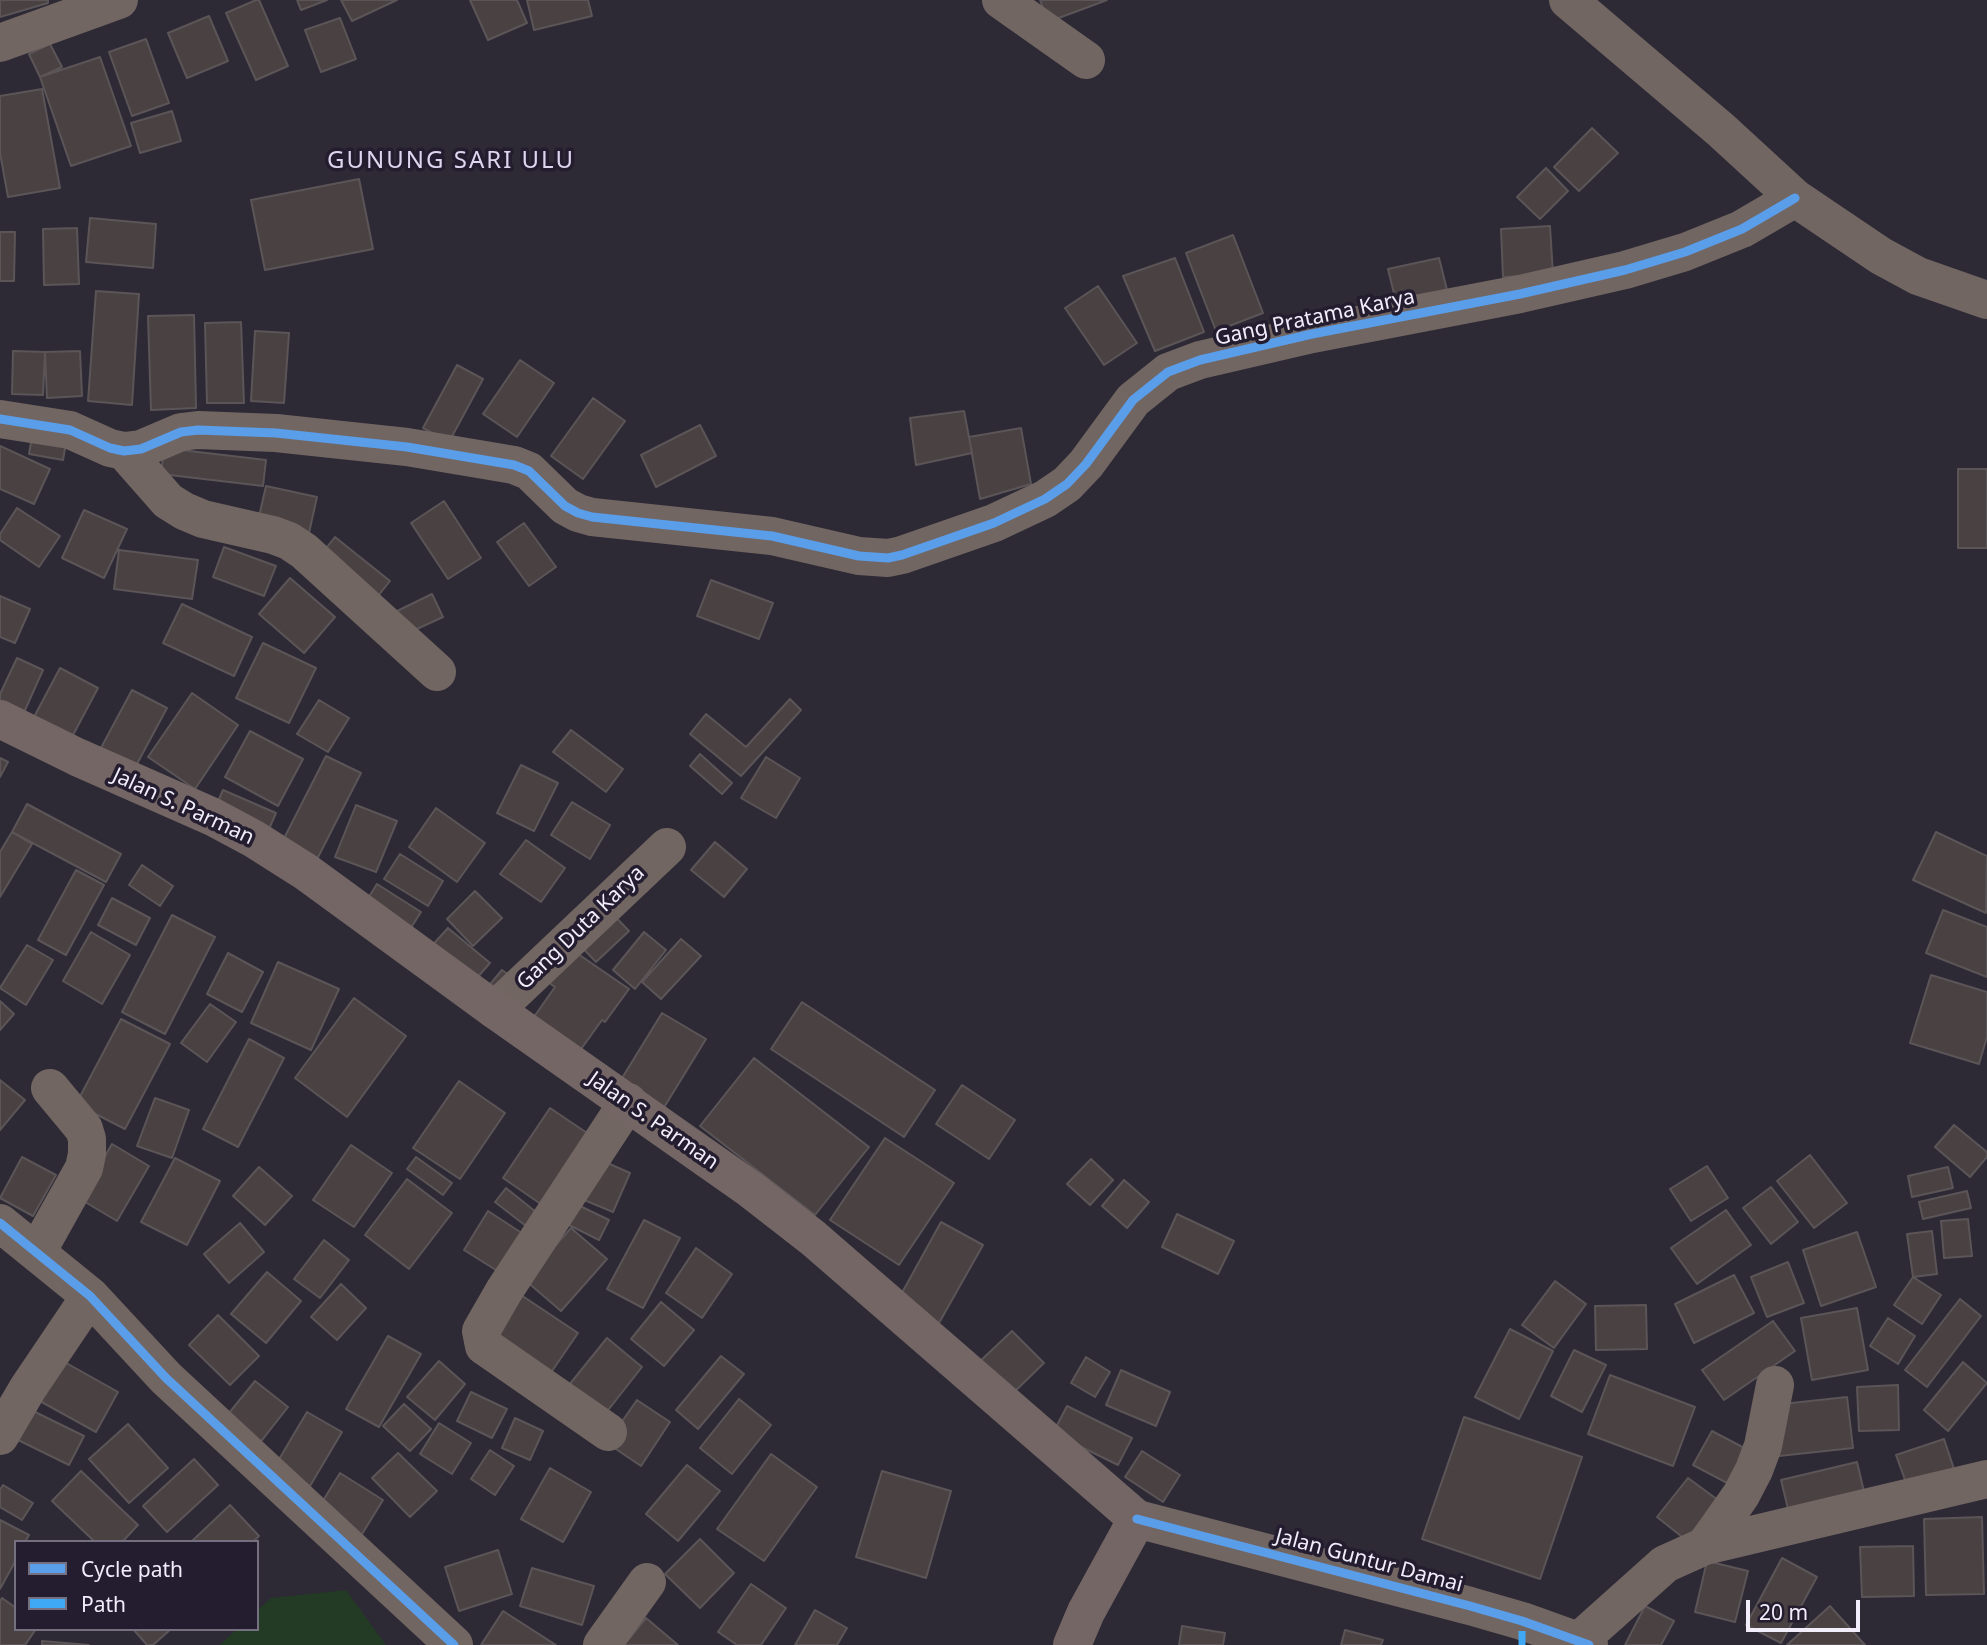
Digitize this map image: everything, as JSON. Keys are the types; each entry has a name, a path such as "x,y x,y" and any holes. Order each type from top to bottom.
{"main road":[{"name":"Jalan S. Parman","path":"0,719 77,757 213,817 306,872 813,1238 1137,1518"},
{"path":"1072,1645 1086,1612 1137,1518"}],"street":[{"path":"0,43 119,0"},
{"path":"1001,0 1086,60"},
{"path":"1568,0 1721,130 1795,198 1881,256 1918,276 1987,300"},
{"name":"Gang Pratama Karya","path":"124,451 141,449 181,432 198,430 276,433 407,447 513,465 529,471 565,506 592,517 772,536 859,556 888,558 994,523 1045,499 1067,484 1086,464 1133,400 1168,372 1200,360 1300,337 1520,294 1625,270 1685,252 1742,229 1795,198"},
{"path":"0,419 70,430 110,448 124,451 168,501 184,511 203,519 273,535 296,546 437,672"},
{"name":"Gang Duta Karya","path":"495,1010 667,847"},
{"path":"37,1252 84,1168 87,1154 84,1129 50,1088"},
{"path":"608,1432 484,1346 481,1331 504,1291 628,1102"},
{"path":"0,1223 90,1296 166,1378 454,1645"},
{"path":"0,1436 28,1388 90,1296"},
{"path":"1705,1545 1741,1495 1754,1470 1763,1446 1775,1385"},
{"path":"1584,1643 1665,1564 1705,1545 1987,1479"},
{"name":"Jalan Guntur Damai","path":"1137,1518 1522,1633 1584,1643"},
{"path":"602,1645 647,1582"}],"green space":[{"path":"346,1590 386,1645 220,1645 235,1631 259,1631 259,1609 271,1598"}],"building":[{"path":"0,0 48,0 48,3 0,17"},
{"path":"259,0 288,66 256,80 226,13"},
{"path":"297,0 327,0 301,10"},
{"path":"341,0 397,0 352,21"},
{"path":"470,0 517,0 527,23 488,40"},
{"path":"527,0 588,0 592,16 534,30"},
{"path":"1040,0 1107,0 1048,22"},
{"path":"209,16 228,61 187,78 168,33"},
{"path":"340,18 356,59 321,72 305,30"},
{"path":"146,39 169,103 132,116 109,52"},
{"path":"50,44 62,67 40,77 29,54"},
{"path":"100,57 131,146 71,166 40,77"},
{"path":"42,89 60,188 8,197 0,153 0,96"},
{"path":"172,111 181,141 140,153 131,123"},
{"path":"1592,128 1618,153 1579,191 1554,167"},
{"path":"1546,168 1568,191 1540,219 1517,197"},
{"path":"359,179 373,249 265,270 251,200"},
{"path":"90,218 156,224 153,268 86,262"},
{"path":"1550,226 1553,275 1503,277 1501,229"},
{"path":"77,228 79,284 44,285 43,229"},
{"path":"0,232 15,232 14,281 0,281"},
{"path":"1233,235 1263,313 1216,331 1186,253"},
{"path":"1175,258 1204,332 1155,351 1123,276"},
{"path":"1439,258 1448,294 1397,306 1388,269"},
{"path":"1098,286 1137,343 1104,365 1065,308"},
{"path":"96,291 139,294 132,405 88,401"},
{"path":"194,315 196,408 151,410 148,316"},
{"path":"241,322 244,403 207,403 205,323"},
{"path":"255,331 289,333 284,403 251,401"},
{"path":"13,351 45,352 43,395 12,394"},
{"path":"80,351 82,396 47,398 45,352"},
{"path":"520,360 554,383 517,437 483,414"},
{"path":"457,365 483,379 449,442 423,428"},
{"path":"593,398 625,421 583,479 551,456"},
{"path":"964,411 972,453 916,465 910,418"},
{"path":"34,425 68,431 63,460 29,454"},
{"path":"700,425 716,456 656,487 641,455"},
{"path":"1021,428 1031,484 980,499 969,437"},
{"path":"0,446 50,469 34,504 0,489"},
{"path":"164,448 266,460 263,486 161,474"},
{"path":"1958,469 1987,469 1987,548 1958,548"},
{"path":"266,486 317,497 309,533 258,521"},
{"path":"444,501 481,558 448,579 411,523"},
{"path":"17,508 60,536 39,567 0,540 0,534"},
{"path":"84,510 127,529 104,578 62,558"},
{"path":"524,523 556,567 529,586 497,542"},
{"path":"335,537 390,581 374,601 319,557"},
{"path":"224,547 276,566 264,596 213,577"},
{"path":"119,550 198,560 192,599 114,589"},
{"path":"290,578 335,617 304,653 259,614"},
{"path":"711,580 773,603 759,639 697,616"},
{"path":"432,594 443,617 406,634 395,612"},
{"path":"0,596 30,609 15,643 0,637"},
{"path":"182,604 252,637 234,676 163,643"},
{"path":"263,643 316,668 289,723 236,698"},
{"path":"17,658 43,670 21,719 0,710 0,694"},
{"path":"60,668 98,688 72,737 34,717"},
{"path":"132,690 167,708 130,777 95,759"},
{"path":"192,693 238,725 195,789 148,757"},
{"path":"790,699 801,710 741,776 690,734 706,714 746,747"},
{"path":"319,700 349,718 328,752 297,734"},
{"path":"571,730 623,769 606,792 553,752"},
{"path":"250,731 303,759 278,806 225,777"},
{"path":"700,754 732,783 722,794 690,766"},
{"path":"326,756 361,773 312,869 277,852"},
{"path":"766,757 800,778 776,818 741,798"},
{"path":"0,758 8,762 0,777"},
{"path":"521,765 558,783 534,831 497,813"},
{"path":"223,790 276,813 265,838 212,815"},
{"path":"572,802 610,825 590,859 551,835"},
{"path":"27,804 121,854 106,882 12,832"},
{"path":"356,805 397,821 376,872 335,857"},
{"path":"436,808 485,843 457,882 409,847"},
{"path":"12,832 32,844 0,897 0,852"},
{"path":"1936,832 1987,856 1986,913 1913,880"},
{"path":"526,840 565,868 541,902 500,874"},
{"path":"715,842 747,869 724,897 691,870"},
{"path":"400,854 443,881 428,906 384,879"},
{"path":"142,865 173,886 160,906 129,885"},
{"path":"76,870 104,885 66,955 38,940"},
{"path":"377,884 421,912 407,934 363,906"},
{"path":"475,891 502,918 473,946 447,919"},
{"path":"112,898 150,918 136,945 98,925"},
{"path":"608,909 629,931 596,962 575,940"},
{"path":"1943,910 1987,927 1987,977 1926,953"},
{"path":"172,915 215,937 165,1034 122,1012"},
{"path":"448,928 490,963 469,987 427,951"},
{"path":"91,932 130,955 102,1004 63,981"},
{"path":"644,932 666,950 635,989 613,970"},
{"path":"681,939 701,956 661,999 642,982"},
{"path":"27,945 53,960 26,1005 0,988"},
{"path":"565,945 629,989 576,1056 529,1024 555,987 542,978"},
{"path":"228,953 263,972 242,1012 207,994"},
{"path":"278,962 339,989 311,1050 251,1023"},
{"path":"502,970 512,977 481,995"},
{"path":"1931,975 1987,992 1987,1037 1979,1064 1910,1043"},
{"path":"354,998 406,1036 347,1117 295,1078"},
{"path":"0,1001 14,1014 0,1030"},
{"path":"802,1002 935,1090 904,1137 771,1049"},
{"path":"210,1004 236,1022 207,1062 181,1043"},
{"path":"662,1013 706,1039 663,1109 619,1083"},
{"path":"121,1019 170,1044 125,1129 76,1104"},
{"path":"249,1039 284,1058 238,1147 203,1129"},
{"path":"754,1058 869,1147 815,1215 700,1126"},
{"path":"0,1080 25,1100 0,1130"},
{"path":"459,1081 505,1113 460,1179 413,1148"},
{"path":"962,1085 1015,1120 989,1159 936,1124"},
{"path":"155,1098 189,1110 172,1158 137,1146"},
{"path":"550,1108 596,1139 548,1209 503,1178"},
{"path":"1954,1125 1987,1152 1987,1157 1970,1177 1935,1147"},
{"path":"885,1138 954,1183 899,1265 830,1220"},
{"path":"112,1144 149,1166 117,1221 80,1199"},
{"path":"351,1145 392,1173 354,1227 313,1200"},
{"path":"1810,1155 1847,1203 1814,1228 1777,1181"},
{"path":"22,1157 56,1175 33,1216 0,1198"},
{"path":"416,1157 452,1183 443,1195 407,1169"},
{"path":"594,1157 630,1173 613,1212 577,1197"},
{"path":"175,1158 220,1181 187,1245 141,1222"},
{"path":"1091,1159 1113,1180 1090,1205 1067,1184"},
{"path":"1707,1166 1728,1198 1691,1221 1670,1189"},
{"path":"259,1167 292,1196 265,1225 233,1196"},
{"path":"1948,1167 1953,1188 1912,1197 1908,1176"},
{"path":"407,1179 452,1213 409,1269 365,1235"},
{"path":"1124,1180 1149,1202 1127,1228 1102,1206"},
{"path":"1771,1187 1798,1222 1771,1244 1743,1208"},
{"path":"506,1188 541,1216 531,1230 495,1202"},
{"path":"1967,1191 1971,1208 1923,1219 1919,1202"},
{"path":"578,1205 609,1220 599,1240 569,1225"},
{"path":"1726,1210 1751,1245 1697,1284 1671,1248"},
{"path":"488,1211 531,1239 507,1277 464,1250"},
{"path":"1177,1214 1234,1241 1218,1274 1162,1247"},
{"path":"1968,1219 1972,1256 1944,1258 1941,1221"},
{"path":"644,1220 680,1238 643,1308 607,1289"},
{"path":"941,1222 983,1245 939,1323 898,1300"},
{"path":"240,1223 264,1252 229,1283 204,1254"},
{"path":"571,1228 607,1259 561,1311 525,1280"},
{"path":"1932,1231 1937,1274 1913,1277 1907,1234"},
{"path":"1857,1232 1876,1287 1821,1306 1803,1250"},
{"path":"324,1240 349,1260 320,1298 294,1279"},
{"path":"696,1248 732,1274 702,1318 666,1293"},
{"path":"1788,1262 1804,1303 1767,1317 1751,1277"},
{"path":"267,1272 301,1301 266,1343 231,1314"},
{"path":"1734,1275 1754,1313 1694,1343 1675,1304"},
{"path":"1913,1277 1941,1295 1922,1324 1894,1305"},
{"path":"1555,1281 1586,1304 1554,1348 1522,1325"},
{"path":"341,1284 366,1308 337,1340 311,1317"},
{"path":"512,1289 578,1333 550,1374 484,1330"},
{"path":"1960,1299 1981,1316 1927,1387 1905,1370"},
{"path":"661,1302 694,1330 664,1366 631,1339"},
{"path":"1646,1305 1647,1349 1596,1350 1595,1306"},
{"path":"1857,1308 1868,1370 1812,1380 1801,1318"},
{"path":"218,1315 259,1356 230,1385 189,1345"},
{"path":"1888,1318 1915,1336 1898,1364 1870,1346"},
{"path":"1773,1321 1795,1351 1724,1400 1702,1370"},
{"path":"1510,1329 1553,1351 1519,1419 1475,1397"},
{"path":"1012,1331 1044,1363 1008,1398 976,1365"},
{"path":"388,1336 421,1354 379,1427 346,1409"},
{"path":"607,1338 642,1367 605,1414 569,1385"},
{"path":"1574,1350 1606,1365 1582,1412 1551,1396"},
{"path":"721,1356 744,1374 698,1429 676,1410"},
{"path":"1086,1357 1110,1372 1095,1397 1071,1383"},
{"path":"61,1360 118,1392 96,1432 38,1400"},
{"path":"439,1361 465,1384 435,1420 407,1397"},
{"path":"1963,1362 1987,1383 1948,1431 1924,1410"},
{"path":"1121,1370 1170,1392 1156,1426 1106,1405"},
{"path":"1610,1375 1695,1407 1673,1466 1588,1434"},
{"path":"255,1381 288,1407 259,1444 225,1418"},
{"path":"1898,1385 1899,1430 1859,1431 1857,1387"},
{"path":"471,1392 507,1409 492,1438 457,1421"},
{"path":"1847,1397 1853,1448 1779,1456 1773,1405"},
{"path":"739,1399 771,1425 732,1474 700,1448"},
{"path":"637,1400 670,1422 641,1466 607,1443"},
{"path":"404,1404 431,1429 410,1451 383,1426"},
{"path":"1067,1406 1132,1438 1118,1465 1053,1433"},
{"path":"29,1409 84,1436 69,1465 14,1438"},
{"path":"307,1412 342,1432 310,1486 275,1466"},
{"path":"1464,1417 1582,1457 1540,1579 1422,1539"},
{"path":"515,1418 543,1431 530,1460 502,1448"},
{"path":"439,1423 471,1443 452,1474 420,1454"},
{"path":"128,1424 168,1468 129,1503 89,1459"},
{"path":"1712,1431 1750,1451 1731,1485 1693,1465"},
{"path":"1944,1439 1955,1472 1908,1488 1896,1455"},
{"path":"490,1450 514,1466 495,1495 471,1479"},
{"path":"1142,1451 1180,1475 1163,1502 1125,1477"},
{"path":"398,1453 437,1491 410,1517 372,1478"},
{"path":"771,1454 817,1487 764,1561 717,1529"},
{"path":"194,1459 218,1485 167,1532 143,1506"},
{"path":"1857,1462 1866,1500 1790,1517 1781,1480"},
{"path":"687,1465 720,1491 678,1541 646,1514"},
{"path":"550,1468 591,1492 563,1542 521,1519"},
{"path":"81,1471 138,1525 124,1540 93,1540 52,1501"},
{"path":"882,1471 951,1491 926,1578 856,1557"},
{"path":"340,1473 383,1500 359,1539 316,1512"},
{"path":"1688,1478 1718,1500 1686,1540 1657,1517"},
{"path":"3,1485 33,1503 22,1520 0,1507 0,1490"},
{"path":"230,1505 259,1536 255,1540 193,1540"},
{"path":"1982,1517 1984,1594 1926,1595 1924,1519"},
{"path":"0,1520 29,1535 26,1540 14,1540 14,1564 0,1589"},
{"path":"700,1539 734,1573 700,1608 665,1574"},
{"path":"1913,1546 1914,1596 1862,1597 1860,1547"},
{"path":"498,1550 512,1594 459,1611 445,1567"},
{"path":"1782,1558 1817,1577 1781,1643 1746,1625"},
{"path":"1707,1561 1748,1571 1735,1622 1695,1612"},
{"path":"532,1568 594,1586 582,1625 520,1606"},
{"path":"751,1584 786,1608 761,1645 737,1645 718,1632"},
{"path":"2,1598 14,1607 14,1631 35,1631 25,1645 0,1645"},
{"path":"1645,1606 1674,1621 1661,1645 1625,1645"},
{"path":"1830,1606 1865,1645 1787,1645"},
{"path":"815,1610 847,1628 837,1645 795,1645"},
{"path":"503,1611 556,1645 481,1645"},
{"path":"646,1618 678,1645 624,1645"},
{"path":"1182,1626 1225,1633 1223,1645 1179,1645"},
{"path":"1345,1630 1383,1640 1381,1645 1341,1645"},
{"path":"135,1631 169,1631 153,1645 147,1645"},
{"path":"42,1641 89,1645 42,1645"}],"marked path":[{"path":"1522,1621 1522,1645"}],"cycle path":[{"path":"0,419 70,430 110,448 124,451 141,449 181,432 198,430 276,433 407,447 514,465 529,471 565,506 592,517 772,536 859,556 888,558 994,523 1045,499 1067,484 1086,464 1133,400 1168,372 1200,360 1312,334 1520,294 1625,270 1685,252 1742,229 1795,198"},
{"path":"0,1223 90,1296 166,1378 454,1645"},
{"path":"1137,1519 1470,1606 1589,1645"}],"district":[{"name":"GUNUNG SARI ULU","path":"451,161"}]}
